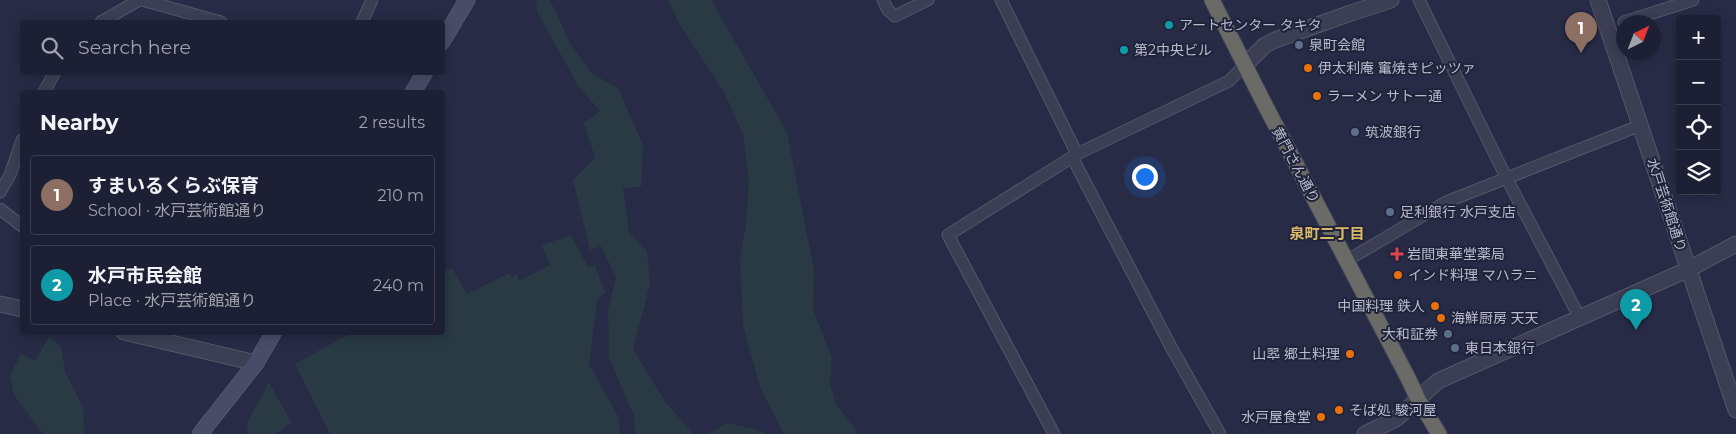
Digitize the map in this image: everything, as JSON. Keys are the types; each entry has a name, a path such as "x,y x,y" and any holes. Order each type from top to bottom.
{"highway":[{"name":"黄門さん通り","path":"1212,0 1346,261 1438,434"}],"main road":[{"path":"445,37 467,0"},
{"path":"414,90 423,75"},
{"path":"200,434 256,363 272,335"}],"street":[{"path":"105,20 140,0 213,20"},
{"path":"363,20 372,0"},
{"path":"883,0 888,10 895,16 928,0"},
{"path":"1001,0 1075,156 1171,347 1220,434"},
{"path":"1054,434 948,235 1075,156 1229,80 1265,45 1391,0"},
{"path":"1419,0 1507,179 1580,318"},
{"name":"水戸芸術館通り","path":"1598,0 1736,410"},
{"path":"1648,15 1693,0"},
{"path":"1607,28 1616,25"},
{"path":"45,90 53,75"},
{"path":"1346,261 1446,202 1641,125"},
{"path":"0,192 10,175 20,146"},
{"path":"0,209 20,224"},
{"path":"1366,434 1396,419 1438,381 1689,269 1736,244"},
{"path":"0,304 20,309"},
{"path":"137,335 256,363"}],"shaded area":[{"path":"536,0 550,0 570,43 592,74 618,88 643,145 641,187 623,188 629,232 647,251 650,284 633,349 666,403 694,434 635,434 634,416 609,358 608,309 616,278 601,246 590,250 573,180 595,158 584,123 600,111 579,87 537,12"},
{"path":"668,0 711,0 787,132 814,270 813,309 832,358 830,383 836,404 858,432 857,434 784,434 760,387 743,325 740,259 746,224 749,179 743,134 724,92 678,22"},
{"path":"571,235 588,267 595,265 605,292 597,300 589,364 619,418 620,434 330,434 295,364 347,335 445,335 445,271 452,268 467,294 509,273 512,278 517,274 519,281 550,265 542,245"},
{"path":"49,337 61,346 65,372 83,407 84,434 43,434 14,395 10,376 21,353 35,361"},
{"path":"269,382 291,422 276,434 248,434 247,423"},
{"path":"727,423 755,429 765,434 708,434"}],"place":[{"name":"アートセンター タキタ","path":"1169,25"},
{"name":"泉町会館","path":"1299,45"},
{"name":"第2中央ビル","path":"1124,50"},
{"name":"すまいるくらぶ保育","path":"1581,53"},
{"name":"伊太利庵 竃焼きピッツァ","path":"1308,68"},
{"name":"ラーメン サトー通","path":"1317,96"},
{"name":"筑波銀行","path":"1355,132"},
{"name":"足利銀行 水戸支店","path":"1390,212"},
{"name":"岩間東華堂薬局","path":"1397,254"},
{"name":"インド料理 マハラニ","path":"1398,275"},
{"name":"中国料理 鉄人","path":"1435,306"},
{"name":"海鮮厨房 天天","path":"1441,318"},
{"name":"水戸市民会館","path":"1636,330"},
{"name":"大和証券","path":"1448,334"},
{"name":"東日本銀行","path":"1455,348"},
{"name":"山翆 郷土料理","path":"1350,354"},
{"name":"そば処 駿河屋","path":"1339,410"},
{"name":"水戸屋食堂","path":"1321,417"}],"district":[{"name":"泉町二丁目","path":"1327,234"}]}
